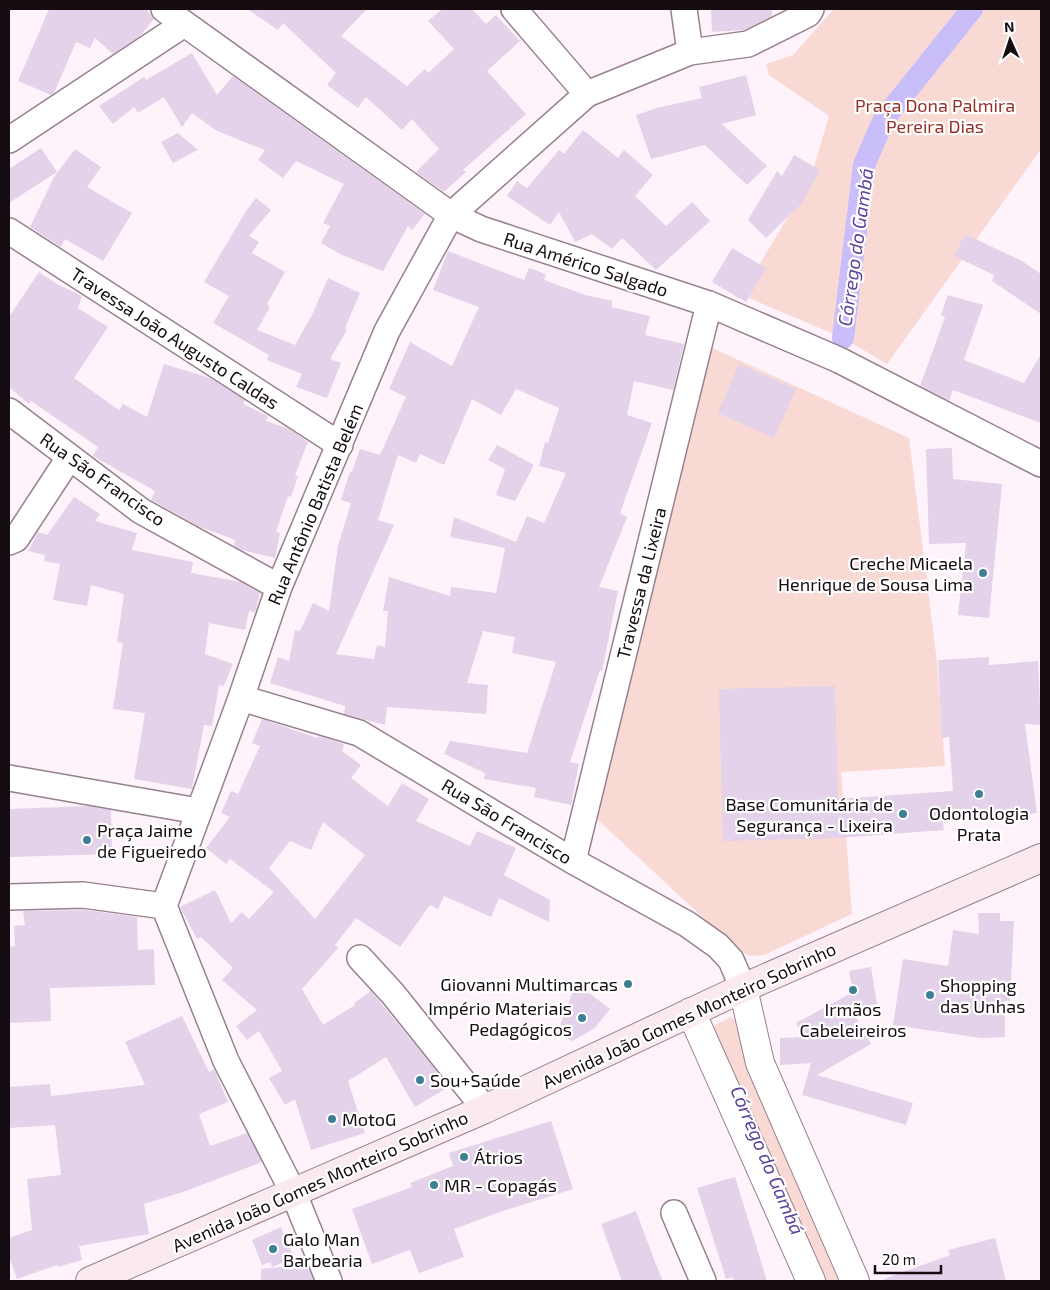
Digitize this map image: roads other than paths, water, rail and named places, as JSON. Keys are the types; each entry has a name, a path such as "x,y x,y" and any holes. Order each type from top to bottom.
{"main road":[{"name":"Avenida João Gomes Monteiro Sobrinho","path":"90,1281 294,1194 485,1109 743,988 1041,858"}],"street":[{"name":"Rua Américo Salgado","path":"164,9 450,215 481,229 709,304 839,360 1041,464"},
{"path":"514,9 587,94"},
{"path":"684,9 690,52"},
{"name":"Rua Antônio Batista Belém","path":"164,906 241,698 278,587 387,331 450,215 587,94 690,52 748,44 808,14 812,9"},
{"path":"9,140 184,24"},
{"name":"Travessa João Augusto Caldas","path":"9,231 340,445"},
{"name":"Travessa da Lixeira","path":"574,861 709,304"},
{"name":"Rua São Francisco","path":"9,411 141,511 278,587"},
{"path":"9,542 16,539 69,458"},
{"name":"Rua São Francisco","path":"241,698 359,733 574,861 687,924 718,946 731,960 743,988"},
{"path":"9,778 198,811"},
{"path":"9,897 83,895 164,906 226,1062 294,1194 329,1281"},
{"path":"360,958 393,994 485,1109"},
{"path":"743,988 760,1063 855,1281"},
{"path":"691,1012 811,1281"},
{"path":"674,1213 703,1281"}],"waterway":[{"name":"Córrego do Gambá","path":"843,338 864,165 884,119 972,9"}],"place":[{"name":"Creche Micaela Henrique de Sousa Lima","path":"983,573"},
{"name":"Odontologia Prata","path":"979,794"},
{"name":"Base Comunitária de Segurança - Lixeira","path":"903,814"},
{"name":"Praça Jaime de Figueiredo","path":"87,840"},
{"name":"Giovanni Multimarcas","path":"628,984"},
{"name":"Irmãos Cabeleireiros","path":"853,990"},
{"name":"Shopping das Unhas","path":"930,995"},
{"name":"Império Materiais Pedagógicos","path":"582,1018"},
{"name":"Sou+Saúde","path":"420,1080"},
{"name":"MotoG","path":"332,1119"},
{"name":"Átrios","path":"464,1157"},
{"name":"MR - Copagás","path":"434,1185"},
{"name":"Galo Man Barbearia","path":"273,1249"}],"park label":[{"name":"Praça Dona Palmira Pereira Dias","path":"935,115"}]}
